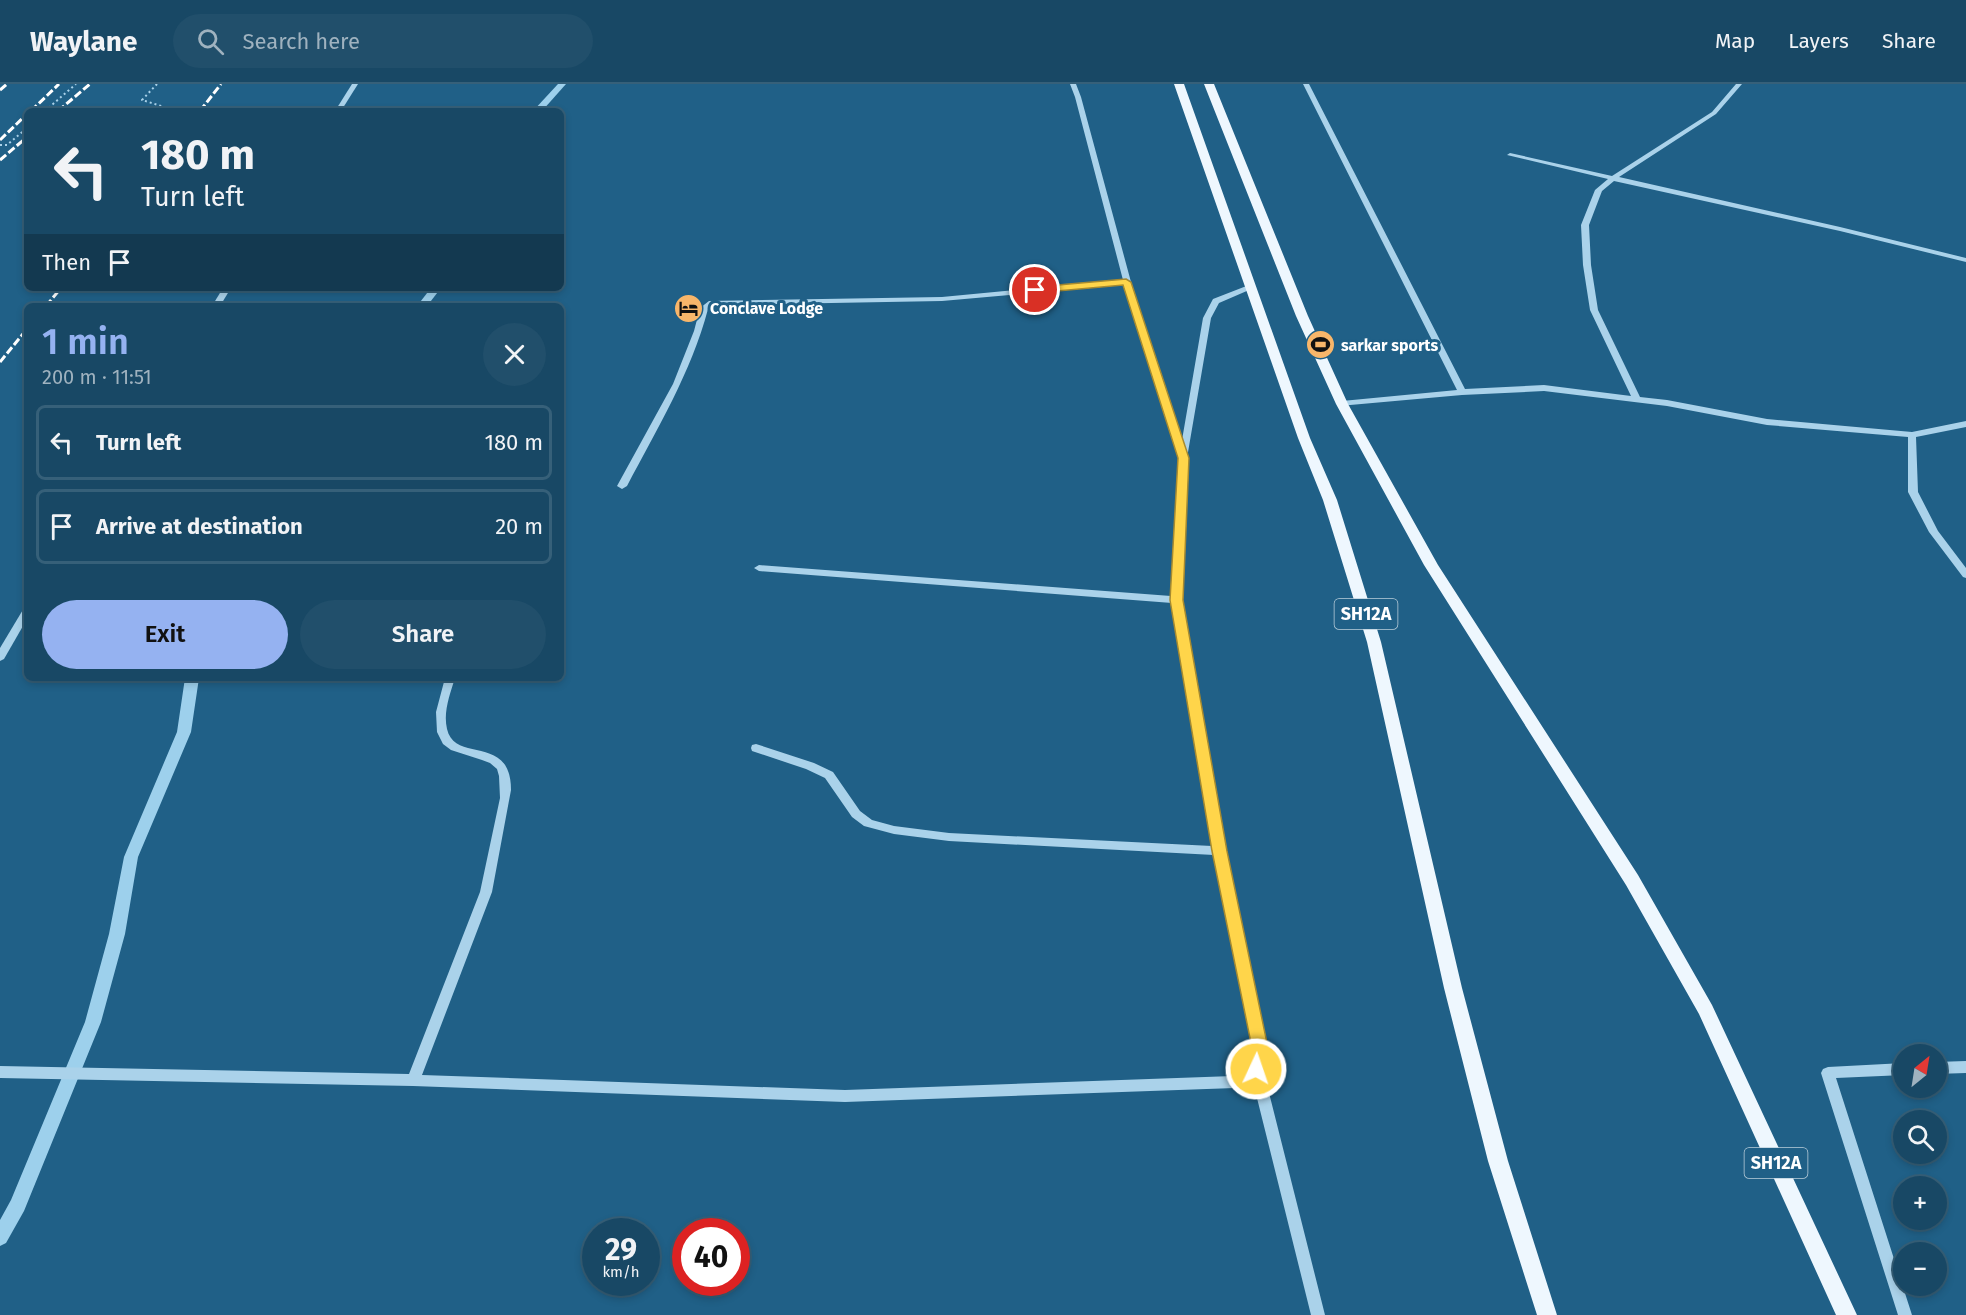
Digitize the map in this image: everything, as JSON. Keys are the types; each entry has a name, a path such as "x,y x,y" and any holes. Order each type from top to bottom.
{"main road":[{"name":"SH12A","path":"1179,84 1304,438 1330,500 1374,642 1454,988 1498,1161 1547,1315"},
{"name":"SH12A","path":"1209,84 1302,316 1342,404 1431,565 1632,880 1706,1010 1847,1315"}],"street":[{"path":"340,108 355,84"},
{"path":"1073,84 1126,282 1183,458"},
{"path":"1306,84 1461,392"},
{"path":"1637,399 1594,310 1587,265 1585,225 1599,190 1612,178 1714,112 1739,84"},
{"path":"1510,155 1840,229 1966,260"},
{"path":"622,486 677,384 698,331 704,308 712,303 942,299 1126,282"},
{"path":"1252,287 1216,301 1207,318 1183,458 1176,600 1220,851 1259,1043 1256,1069 1318,1315"},
{"path":"1342,404 1461,392 1544,388 1637,399 1767,422 1912,435 1966,424"},
{"path":"1912,435 1913,492 1934,531 1966,575"},
{"path":"759,568 1176,600"},
{"path":"0,657 24,615"},
{"path":"413,1080 486,890 505,800 505,774 501,766 488,757 457,750 448,743 441,730 443,703 449,681"},
{"path":"756,748 810,766 829,775 856,814 868,823 894,830 950,837 1220,851"},
{"path":"1947,1068 1966,1067"},
{"path":"0,1072 413,1080 845,1096 1234,1082 1256,1069"},
{"path":"1893,1070 1828,1073 1905,1315"}],"path":[{"path":"48,108 76,84"},
{"path":"157,84 142,100 168,108"},
{"path":"0,145 8,145 24,131"}],"waterway":[{"path":"540,108 562,84"},
{"path":"424,303 434,291"},
{"path":"0,1237 18,1205 93,1022 117,934 131,857 184,732 192,681"}],"railway":[{"path":"0,90 7,84"},
{"path":"34,108 59,84"},
{"path":"62,108 90,84"},
{"path":"202,108 221,84"},
{"path":"0,140 24,117"},
{"path":"0,160 24,140"},
{"path":"48,303 58,291"},
{"path":"0,362 24,333"}],"place":[{"name":"Conclave Lodge","path":"689,308"},
{"name":"sarkar sports","path":"1320,345"}],"route":[{"path":"1035,290 1126,282 1183,458 1176,600 1220,851 1259,1043 1256,1069"}]}
